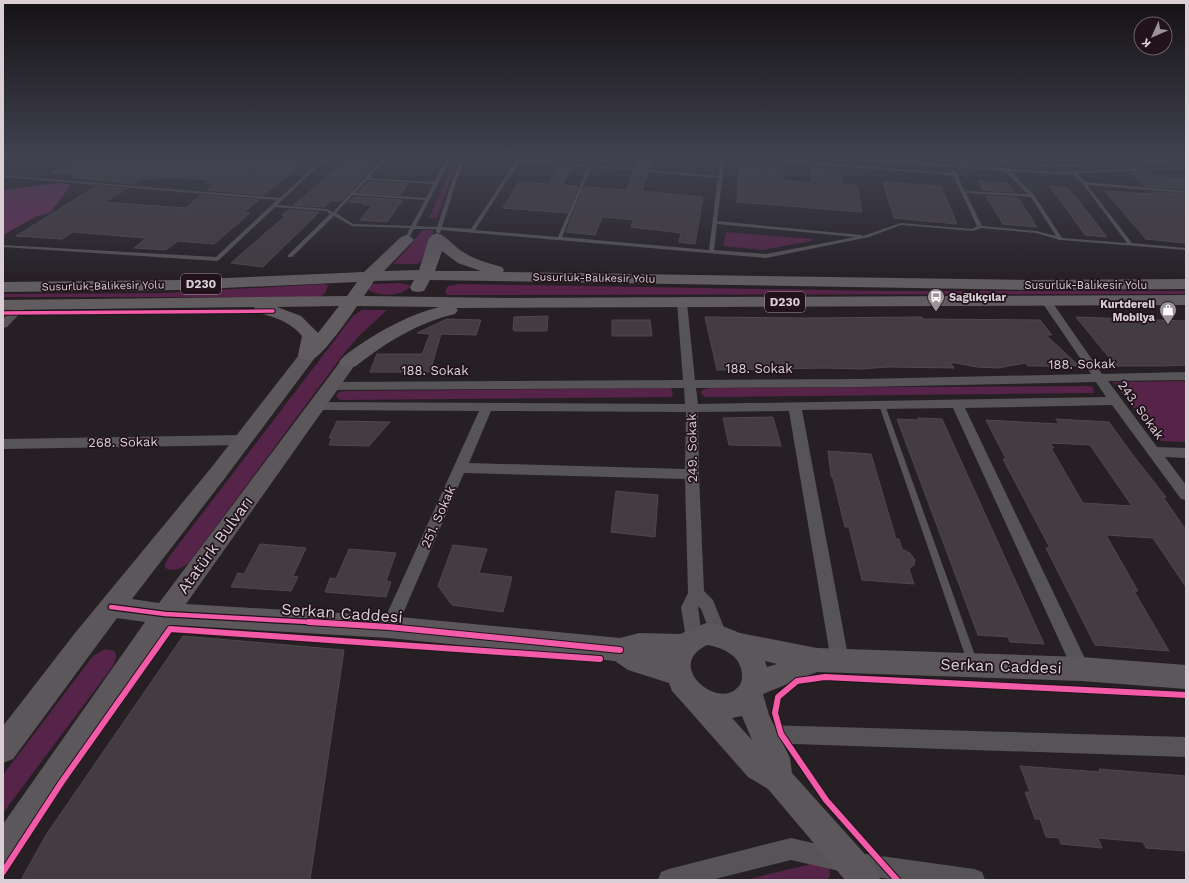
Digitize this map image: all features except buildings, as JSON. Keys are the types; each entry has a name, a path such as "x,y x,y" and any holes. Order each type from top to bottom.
{"highway":[{"path":"349,362 410,302 426,275 434,254 437,233"},
{"path":"437,233 450,252 480,267 535,277"},
{"path":"308,355 336,324 369,276 389,258 409,234"},
{"path":"296,279 348,269 373,261 409,234"},
{"name":"Susurluk-Balıkesir Yolu","path":"3,287 179,285 369,276 426,275 1028,285 1186,284"},
{"name":"Susurluk-Balıkesir Yolu","path":"3,305 351,301 682,303 1186,300"},
{"path":"242,302 292,317 304,325 311,336 308,355"},
{"path":"349,362 384,336 419,318 457,308 508,303"}],"main road":[{"path":"3,749 111,607 308,355"},
{"name":"Atatürk Bulvarı","path":"3,850 165,614 349,362"},
{"name":"Serkan Caddesi","path":"111,607 165,614 390,628 620,650 639,645 689,643"},
{"path":"778,779 776,758 756,719 752,689 755,674 753,663 748,653 729,640 706,634 689,643 680,656 678,668 688,690 758,767 778,779 858,871"},
{"name":"Serkan Caddesi","path":"729,640 828,660 1081,669 1186,677"},
{"name":"Serkan Caddesi","path":"620,650 637,662 680,674"},
{"name":"Serkan Caddesi","path":"752,689 828,660"},
{"path":"697,700 721,707 732,706 742,702 752,689"}],"street":[{"name":"243. Sokak","path":"1046,300 1115,401 1186,495"},
{"name":"249. Sokak","path":"682,303 692,408 692,474 696,594"},
{"path":"3,325 22,305"},
{"name":"188. Sokak","path":"332,386 862,383 1186,376"},
{"path":"316,406 692,408 1115,401"},
{"path":"957,404 1081,669"},
{"name":"251. Sokak","path":"390,628 487,407"},
{"path":"795,407 828,660"},
{"name":"268. Sokak","path":"3,444 243,440"},
{"path":"1153,452 1186,453"},
{"path":"460,468 692,474"},
{"path":"689,643 689,607 696,594 707,605 729,640"},
{"path":"764,734 1186,747"},
{"path":"669,880 791,849 858,871 974,880"}],"lane":[{"path":"3,246 217,259 281,199"},
{"path":"290,256 347,199"},
{"path":"409,234 428,199"},
{"path":"437,233 448,199"},
{"path":"472,231 493,199"},
{"path":"558,239 575,199"},
{"path":"711,252 718,199"},
{"path":"967,199 980,227"},
{"path":"1034,199 1060,239"},
{"path":"1096,199 1131,245"},
{"path":"274,206 327,210 352,225 409,234 472,231 766,256 869,236 901,224 973,230 980,227 1036,232 1060,239 1186,249"},
{"path":"715,222 869,236"},
{"path":"882,405 974,665"}],"shaded area":[{"path":"3,199 60,199 50,213 37,216 3,235"},
{"path":"437,199 443,199 437,218 429,218"},
{"path":"422,230 434,230 420,263 393,264 409,247"},
{"path":"726,232 813,239 811,241 763,250 723,246"},
{"path":"399,283 409,285 410,287 400,293 388,295 376,293 366,288 372,284"},
{"path":"458,284 888,291 1186,291 1186,294 447,295 445,292 448,286"},
{"path":"328,285 327,289 320,297 3,297 3,294 166,293"},
{"path":"362,310 386,311 360,335 345,352 188,564 171,570 165,568 165,564 169,557 353,316"},
{"path":"1186,381 1186,442 1161,441 1113,382"},
{"path":"1093,387 1094,393 706,397 702,395 701,391 712,388"},
{"path":"671,388 673,393 671,397 340,400 336,396 339,392 345,391"},
{"path":"105,649 115,651 116,657 113,666 3,813 3,775 93,656"},
{"path":"815,863 828,866 830,873 829,878 824,880 745,880"}],"cycle path":[{"path":"3,313 273,311"},
{"path":"111,607 165,614 389,627 620,650"},
{"path":"3,872 61,783 170,629 600,659"},
{"path":"897,880 826,800 781,734 775,713 778,697 797,681 825,677 1186,695"}],"place":[{"name":"Sağlıkçılar","path":"936,312"},
{"name":"Kurtdereli Mobilya","path":"1168,325"}]}
